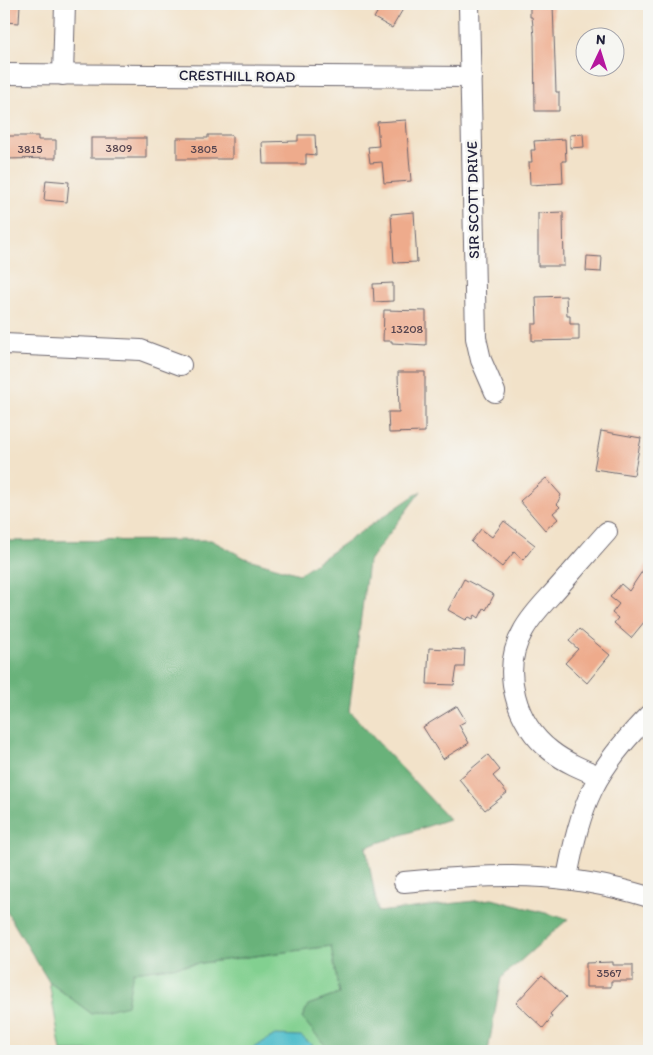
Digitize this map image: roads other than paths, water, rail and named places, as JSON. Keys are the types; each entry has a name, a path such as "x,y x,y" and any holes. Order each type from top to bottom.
{"street":[{"path":"63,75 65,4"},
{"name":"SIR SCOTT DRIVE","path":"469,4 476,338 481,360 495,392"},
{"name":"CRESTHILL ROAD","path":"4,74 471,78"},
{"path":"4,344 141,350 180,365"},
{"path":"598,776 574,765 551,751 532,732 515,697 512,677 514,654 522,631 607,532"},
{"path":"568,878 576,832 587,799 598,776 620,745 649,715"},
{"path":"404,882 486,874 568,878 609,885 649,897"}],"water":[{"path":"275,1035 301,1036 320,1051 248,1051"}]}
